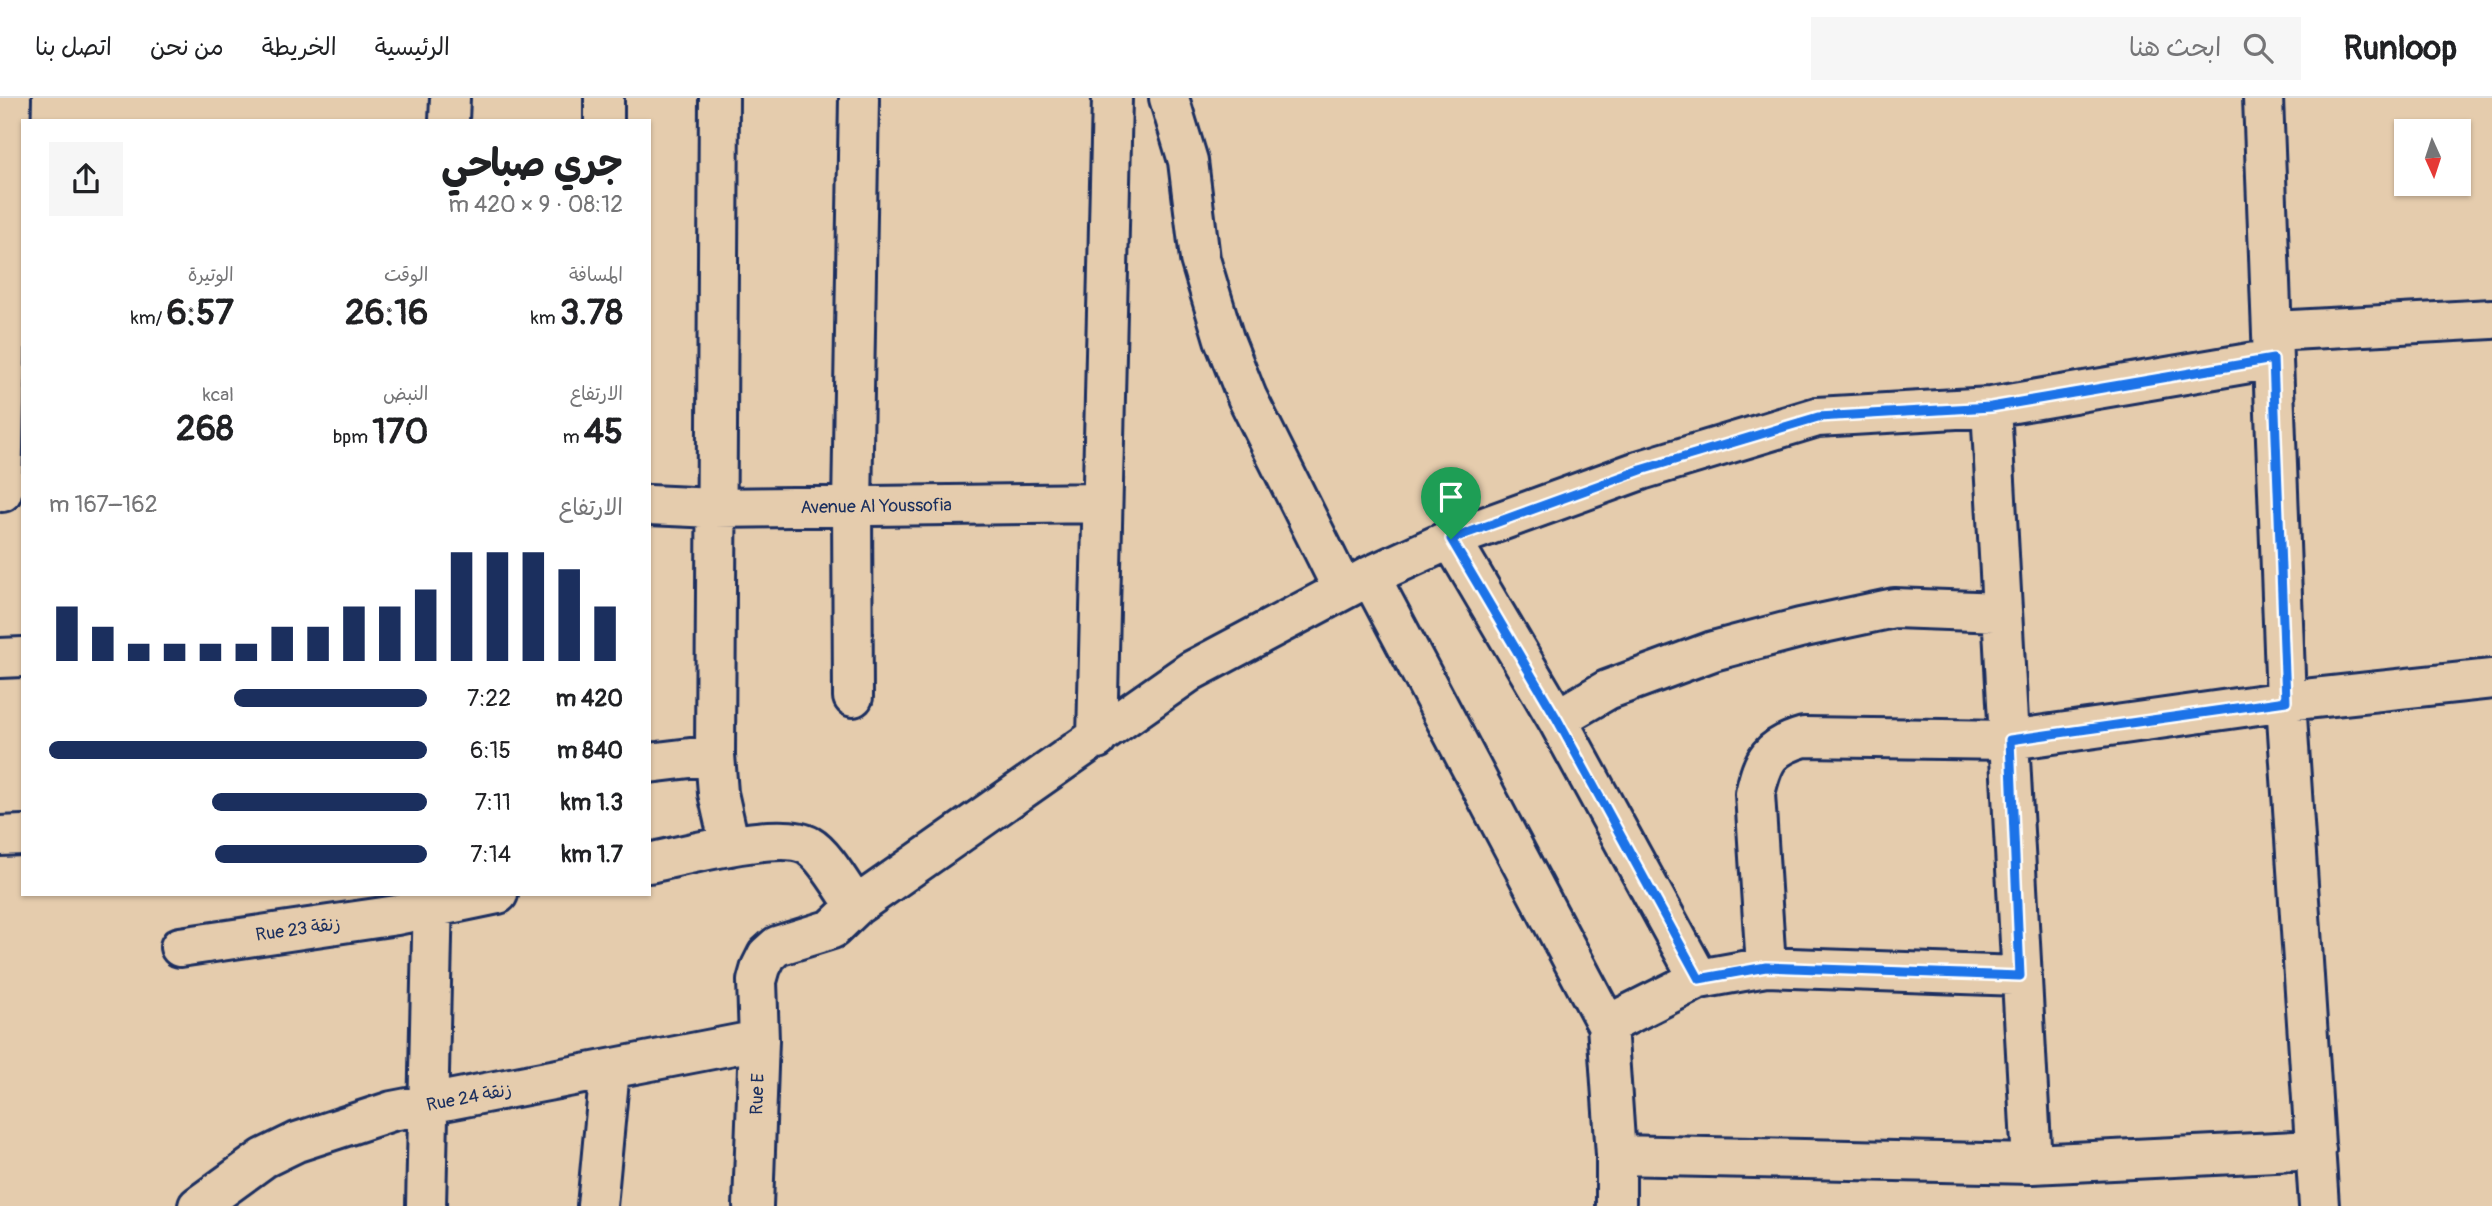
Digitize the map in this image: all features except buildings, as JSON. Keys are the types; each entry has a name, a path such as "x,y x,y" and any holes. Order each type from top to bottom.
{"street":[{"path":"8,492 11,98"},
{"path":"449,119 450,98"},
{"path":"604,98 604,119"},
{"path":"719,98 715,755 718,793 730,846"},
{"path":"853,697 852,507 859,98"},
{"path":"1097,739 1112,98"},
{"path":"1169,98 1188,161 1200,259 1224,339 1247,397 1357,583 1606,1024 1616,1155 1616,1206"},
{"path":"2263,98 2286,701 2319,1206"},
{"path":"651,863 730,846 786,840 810,846 856,906 1191,671 1357,583 1451,539 1641,470 1818,417 1991,407 2273,345 2492,319"},
{"path":"1991,407 2032,1164"},
{"name":"Avenue Al Youssofia","path":"651,505 715,508 1102,503"},
{"path":"1451,539 1557,719 1699,979"},
{"path":"1557,719 1607,690 1713,651 1800,628 1894,608 2001,612"},
{"path":"0,658 21,657"},
{"path":"1766,967 1755,794 1760,770 1767,757 1782,744 1804,737 2010,740 2286,701 2492,679"},
{"path":"651,763 715,755"},
{"path":"0,836 21,835"},
{"name":"Rue 23 زنقة","path":"180,947 432,901 479,896"},
{"path":"426,1206 432,901"},
{"name":"Rue E","path":"753,1206 759,1040 757,981 767,955 777,946 832,929 856,906"},
{"path":"1606,1024 1699,979 1766,967 2020,976"},
{"name":"Rue 24 زنقة","path":"198,1206 264,1158 297,1142 393,1111 759,1040"},
{"path":"597,1206 610,1069"},
{"path":"1616,1155 2032,1164 2316,1150"}],"route":[{"path":"2273,359 2286,701 2010,740 2020,976 1766,967 1699,979 1557,719 1451,539 1641,470 1818,417 1991,407 2273,359"}]}
